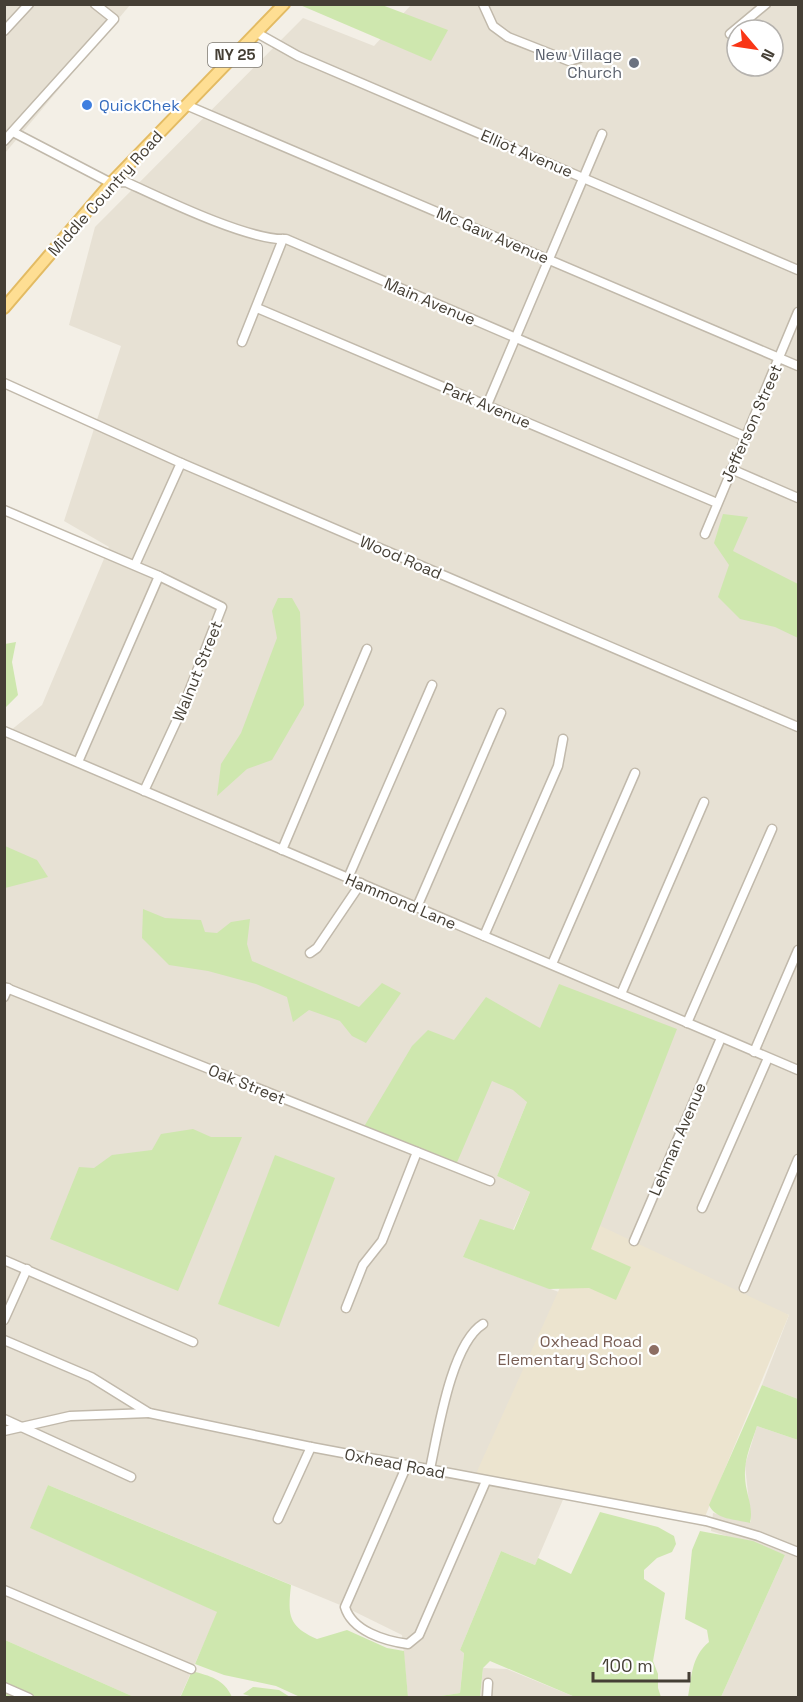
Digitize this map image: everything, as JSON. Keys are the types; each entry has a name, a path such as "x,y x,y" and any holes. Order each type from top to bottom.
{"main road":[{"name":"Middle Country Road","path":"4,308 111,183 284,4"}],"street":[{"path":"4,31 29,4"},
{"path":"4,141 114,19 96,4"},
{"path":"483,4 493,26 508,37 569,61 583,57"},
{"path":"749,18 766,4"},
{"name":"Elliot Avenue","path":"257,33 298,56 798,270"},
{"name":"Mc Gaw Avenue","path":"186,105 798,366"},
{"name":"Main Avenue","path":"13,132 111,183 126,183 216,221 273,240 283,239 744,436"},
{"path":"487,405 602,134"},
{"path":"242,342 283,239"},
{"name":"Park Avenue","path":"257,308 717,503"},
{"name":"Jefferson Street","path":"705,534 744,436 798,312"},
{"name":"Wood Road","path":"4,383 181,463 798,727"},
{"path":"135,565 181,463"},
{"path":"731,469 798,498"},
{"name":"Walnut Street","path":"4,510 135,565 222,607 183,707 144,791"},
{"path":"78,762 159,576"},
{"path":"282,850 367,649"},
{"path":"348,878 432,685"},
{"path":"417,907 501,713"},
{"name":"Hammond Lane","path":"4,731 798,1070"},
{"path":"484,936 558,766 563,739"},
{"path":"552,964 635,773"},
{"path":"621,994 704,802"},
{"path":"687,1023 772,829"},
{"path":"310,953 317,948 361,883"},
{"path":"754,1052 798,950"},
{"name":"Oak Street","path":"6,991 489,1181"},
{"name":"Lehman Avenue","path":"634,1241 721,1038"},
{"path":"702,1208 768,1058"},
{"path":"346,1308 363,1265 382,1241 417,1152"},
{"path":"744,1287 798,1159"},
{"path":"4,1260 193,1342"},
{"path":"4,1320 27,1269"},
{"path":"430,1469 447,1389 469,1336 483,1324"},
{"name":"Oxhead Road","path":"4,1340 92,1377 149,1413 486,1481 706,1521 758,1536 798,1552"},
{"path":"4,1431 70,1416 149,1413"},
{"path":"4,1419 131,1477"},
{"path":"278,1519 311,1447"},
{"path":"407,1465 345,1607 348,1618 361,1628 408,1644 419,1635 486,1481"},
{"path":"4,1590 191,1668"},
{"path":"488,1683 488,1698"},
{"path":"4,1687 29,1698"}],"shaded area":[{"path":"5,5 130,5 5,153"},
{"path":"411,5 798,5 798,1399 762,1385 789,1315 591,1249 527,1102 497,1176 530,1192 513,1230 463,1257 559,1292 475,1478 565,1495 535,1565 501,1551 460,1650 464,1652 460,1693 434,1697 408,1697 402,1635 345,1607 48,1485 31,1528 218,1612 180,1697 134,1697 5,1640 5,735 42,705 109,547 64,521 121,346 69,325 95,227 303,18 374,46"},
{"name":"Oxhead Road Elementary School","path":"590,1221 789,1315 704,1519 474,1478"},
{"path":"757,1426 798,1440 798,1697 721,1697 785,1555 711,1531 713,1513 751,1522 745,1465"},
{"path":"483,1668 507,1669 575,1697 480,1698"}],"green space":[{"path":"300,5 382,5 448,30 431,61"},
{"path":"723,514 748,517 733,551 798,584 798,638 775,627 740,619 718,597 729,565 714,543"},
{"path":"278,598 292,598 300,612 304,705 272,760 247,769 217,796 221,764 241,733 277,638 272,611"},
{"path":"16,642 12,662 18,695 5,708 5,644"},
{"path":"5,846 37,860 48,877 5,888"},
{"path":"143,909 165,918 201,920 205,932 217,933 231,922 250,919 247,944 252,961 359,1007 382,983 401,993 366,1043 352,1036 340,1021 309,1010 293,1022 287,997 256,984 208,971 169,965 142,938"},
{"path":"559,984 677,1029 591,1249 631,1267 616,1300 589,1288 549,1289 463,1257 480,1219 514,1230 530,1192 497,1176 527,1102 513,1090 492,1081 455,1167 362,1130 412,1046 428,1030 454,1040 486,997 540,1028"},
{"path":"193,1129 211,1137 242,1137 178,1291 50,1239 79,1167 94,1168 112,1155 152,1150 161,1134"},
{"path":"275,1155 335,1178 279,1327 218,1304"},
{"path":"762,1385 798,1399 798,1440 757,1426 745,1470 751,1511 750,1523 716,1514 709,1505"},
{"path":"48,1485 291,1585 292,1618 300,1629 317,1639 347,1630 387,1648 404,1651 408,1697 300,1697 276,1686 224,1675 195,1664 217,1612 30,1528"},
{"path":"600,1512 658,1527 674,1536 676,1544 672,1552 657,1558 644,1570 644,1579 665,1593 653,1661 658,1674 658,1688 661,1697 575,1697 490,1661 483,1668 480,1697 434,1697 460,1693 464,1653 460,1650 501,1551 535,1565 538,1558 571,1574"},
{"path":"700,1531 753,1541 785,1555 721,1697 688,1697 696,1660 709,1642 707,1630 685,1619 692,1550"},
{"path":"5,1640 134,1697 5,1697"},
{"path":"192,1671 221,1682 232,1697 180,1698"},
{"path":"253,1687 279,1690 290,1697 253,1697 243,1694"}],"place":[{"name":"New Village Church","path":"634,63"},
{"name":"QuickChek","path":"87,105"},
{"name":"Oxhead Road Elementary School","path":"654,1350"}]}
